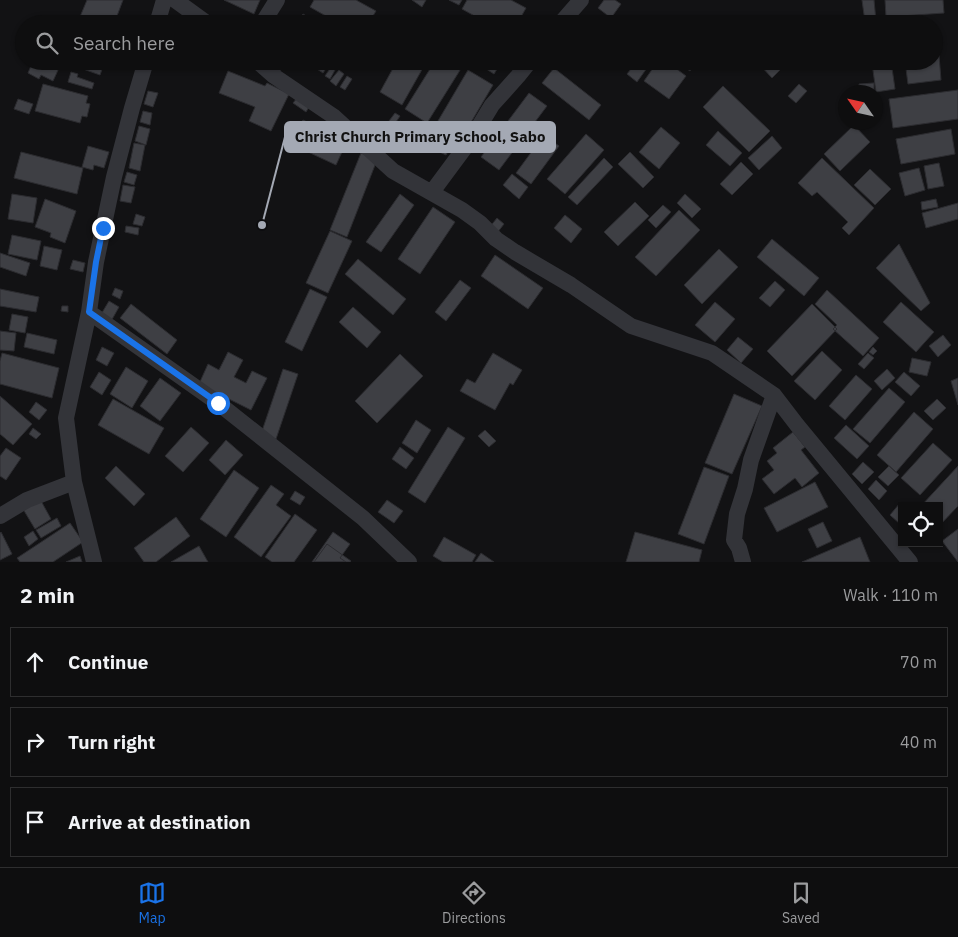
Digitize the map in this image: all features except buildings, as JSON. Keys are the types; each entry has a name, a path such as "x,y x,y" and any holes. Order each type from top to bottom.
{"street":[{"path":"160,15 164,0"},
{"path":"176,0 196,15"},
{"path":"268,15 277,0"},
{"path":"568,15 580,0"},
{"path":"94,562 74,482 66,418 89,312 96,262 114,177 143,70"},
{"path":"267,70 333,116 393,171 462,210 509,248 571,285 632,326 712,353 774,395 910,562"},
{"path":"432,192 472,138 492,105 523,70"},
{"path":"89,312 218,403 363,518 409,562"},
{"path":"743,562 734,540 736,514 745,490 751,460 774,395"},
{"path":"0,516 26,500 74,482"}],"place":[{"name":"Christ Church Primary School, Sabo","path":"262,225"}],"route":[{"path":"103,228 89,312 218,403"}]}
